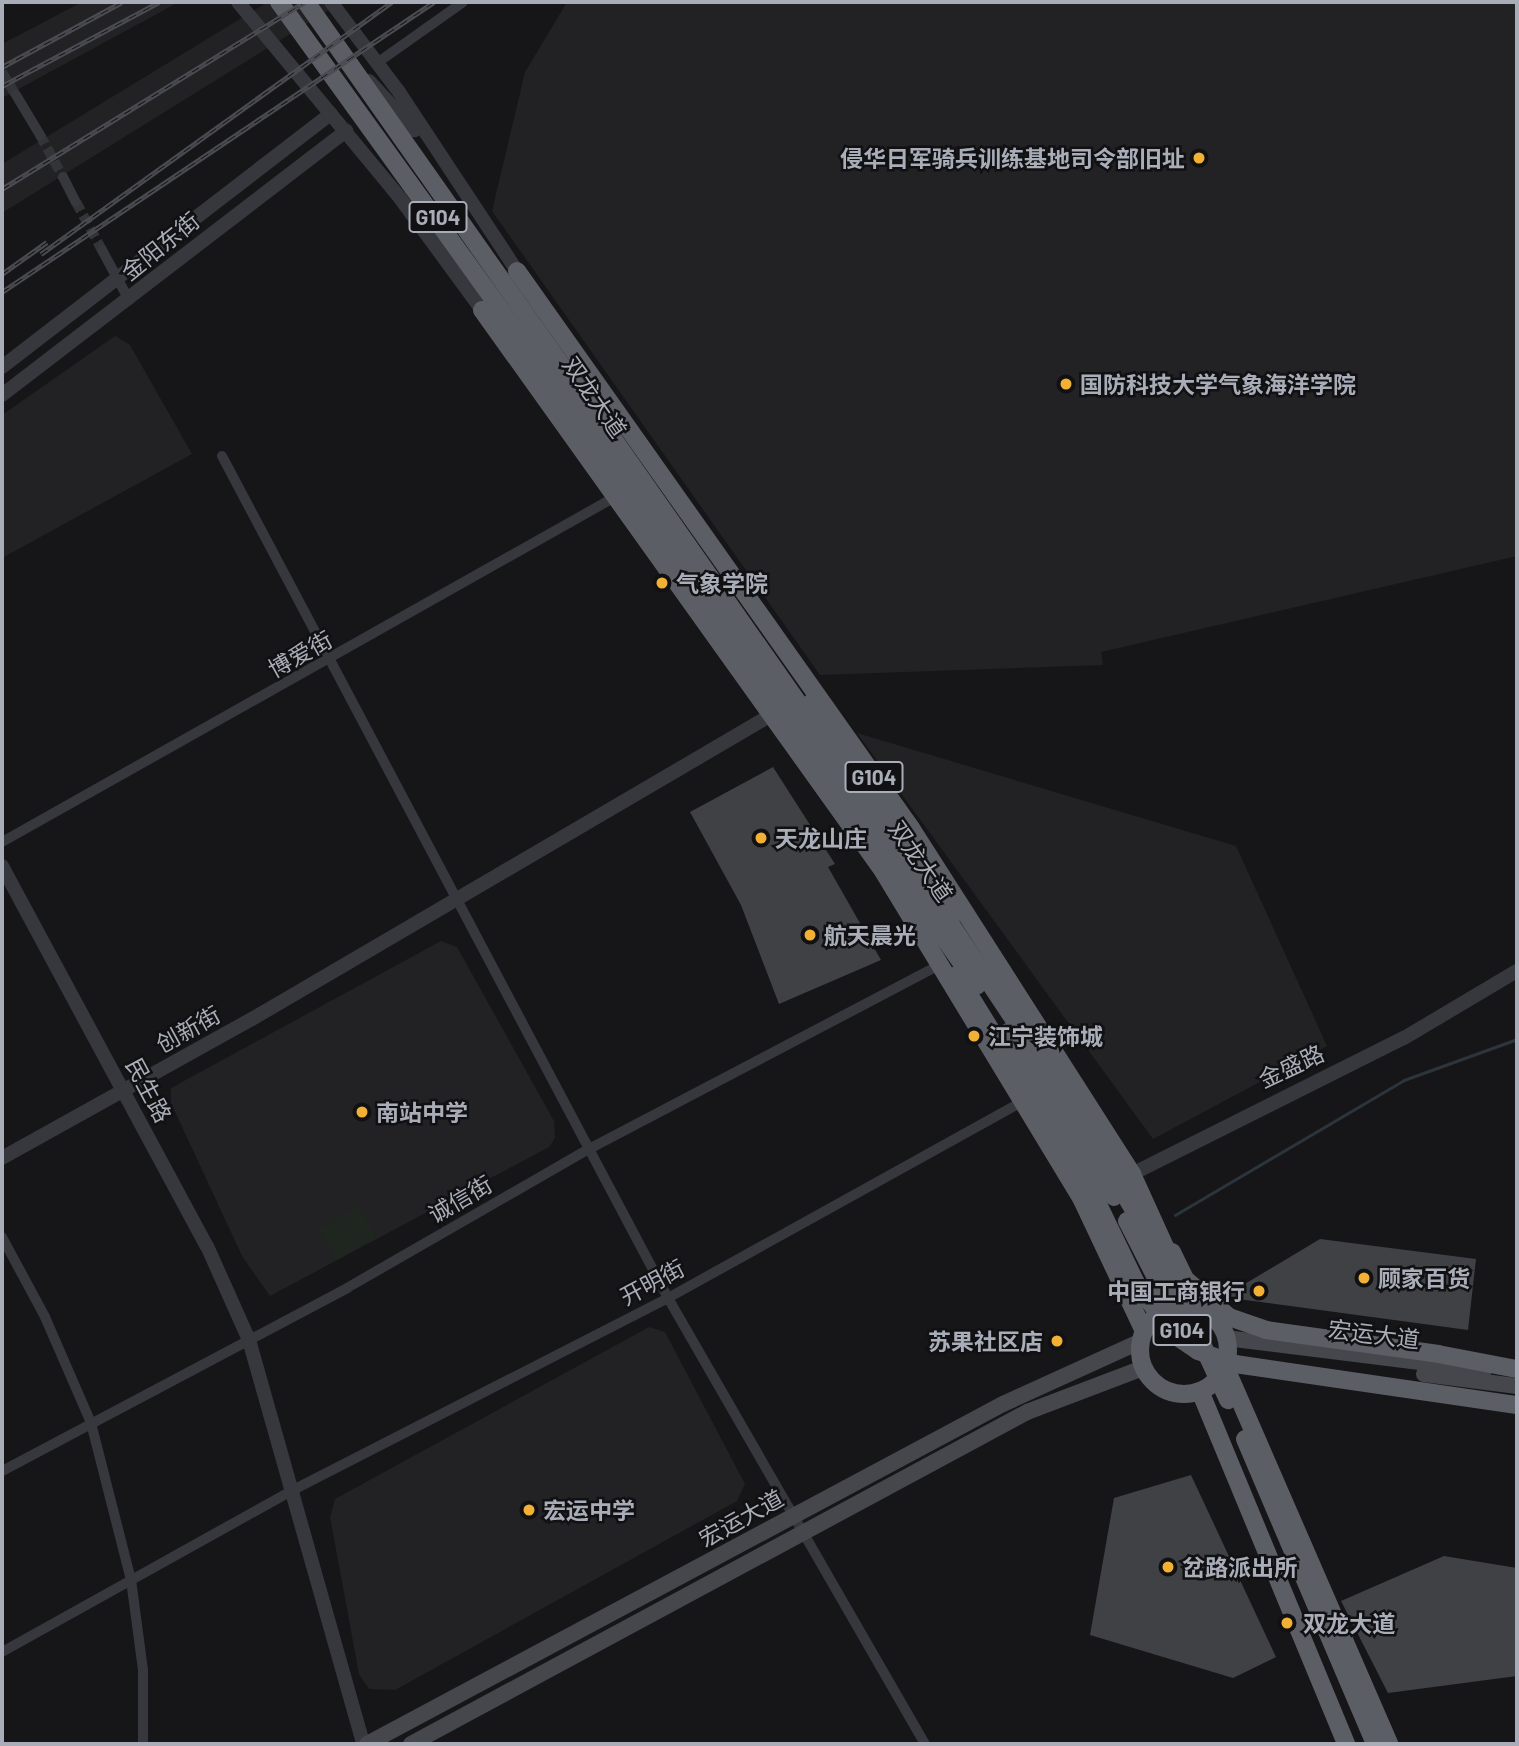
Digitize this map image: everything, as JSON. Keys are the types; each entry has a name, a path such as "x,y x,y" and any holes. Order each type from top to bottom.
{"highway":[{"name":"双龙大道","path":"279,2 598,432 720,590 912,865 1112,1169 1161,1256 1228,1400 1375,1744"},
{"name":"双龙大道","path":"306,2 351,61 598,432 892,862 1098,1170 1146,1254 1270,1517 1362,1744"},
{"name":"双龙大道","path":"517,271 911,828 1132,1174 1192,1307"},
{"name":"双龙大道","path":"482,310 883,871 1082,1200 1142,1336"},
{"path":"720,590 799,685 925,862 1095,1124 1185,1279 1229,1317 1266,1330 1438,1354 1517,1369"},
{"path":"892,862 1097,1202 1136,1283 1173,1334 1198,1351 1235,1364 1517,1405"},
{"path":"1192,1307 1214,1319 1227,1343 1225,1366 1200,1391 1162,1388 1143,1368 1142,1336 1164,1311 1192,1307"},
{"name":"G104","path":"1225,1366 1389,1744"},
{"path":"1200,1391 1346,1744"}],"main road":[{"name":"宏运大道","path":"365,1744 1003,1404 1142,1336"},
{"name":"宏运大道","path":"1227,1343 1517,1374"},
{"name":"宏运大道","path":"1227,1343 1517,1386"},
{"name":"宏运大道","path":"411,1744 1027,1412 1143,1368"}],"street":[{"path":"238,2 346,131 482,310"},
{"path":"331,2 377,63 436,155 517,271"},
{"path":"377,63 463,2"},
{"path":"351,61 436,155"},
{"path":"16,95 40,135"},
{"name":"金阳东街","path":"2,368 119,282 331,114"},
{"name":"金阳东街","path":"2,395 346,131"},
{"path":"63,177 76,202"},
{"path":"102,250 129,300"},
{"path":"222,456 454,901 668,1298 806,1533 925,1744"},
{"name":"博爱街","path":"2,842 328,663 615,497"},
{"name":"创新街","path":"2,1158 286,1000 773,714"},
{"name":"民生路","path":"2,866 207,1246 249,1340 295,1489 365,1744"},
{"name":"诚信街","path":"2,1471 249,1340 590,1149 940,965"},
{"name":"金盛路","path":"1082,1200 1404,1038 1517,971"},
{"name":"开明街","path":"2,1652 295,1489 668,1298 1023,1101"},
{"path":"2,1237 45,1317 91,1423 131,1580 143,1670 143,1744"}],"shaded area":[{"path":"82,2 179,2 2,98 2,44"},
{"path":"268,2 342,2 2,213 2,164"},
{"name":"国防科技大学气象海洋学院","path":"567,2 1517,2 1517,556 1101,652 1103,665 820,675 492,211 525,72"},
{"path":"115,336 130,345 192,454 2,558 2,415"},
{"path":"857,733 1236,846 1327,1046 1153,1139"},
{"name":"南站中学","path":"441,941 457,947 554,1121 555,1138 549,1147 270,1296 242,1256 171,1103 171,1088"},
{"path":"359,1206 376,1237 336,1260 318,1229"},
{"name":"宏运中学","path":"649,1327 665,1332 745,1484 737,1501 395,1690 369,1689 359,1674 330,1517 335,1499"}],"building":[{"path":"773,767 835,864 828,867 881,960 779,1004 741,905 690,812"},
{"name":"顾家百货","path":"1320,1239 1476,1259 1468,1330 1223,1297"},
{"name":"岔路派出所","path":"1191,1475 1276,1657 1233,1678 1090,1635 1114,1498"},
{"path":"1444,1556 1517,1568 1517,1676 1388,1693 1341,1601"}],"waterway":[{"path":"1175,1215 1404,1080 1517,1039"}],"tunnel":[{"path":"2,72 16,95"},
{"path":"40,135 63,177"},
{"path":"76,202 102,250"}],"railway":[{"path":"2,67 122,2"},
{"path":"2,86 159,2"},
{"path":"2,189 305,2"},
{"path":"41,254 392,2"},
{"path":"2,292 434,2"},
{"path":"2,274 47,242"}],"place":[{"name":"侵华日军骑兵训练基地司令部旧址","path":"1199,158"},
{"name":"国防科技大学气象海洋学院","path":"1066,384"},
{"name":"气象学院","path":"662,583"},
{"name":"天龙山庄","path":"761,838"},
{"name":"航天晨光","path":"810,935"},
{"name":"江宁装饰城","path":"974,1036"},
{"name":"南站中学","path":"362,1112"},
{"name":"顾家百货","path":"1364,1278"},
{"name":"中国工商银行","path":"1259,1291"},
{"name":"苏果社区店","path":"1057,1341"},
{"name":"宏运中学","path":"529,1510"},
{"name":"岔路派出所","path":"1168,1567"},
{"name":"双龙大道","path":"1287,1623"}]}
